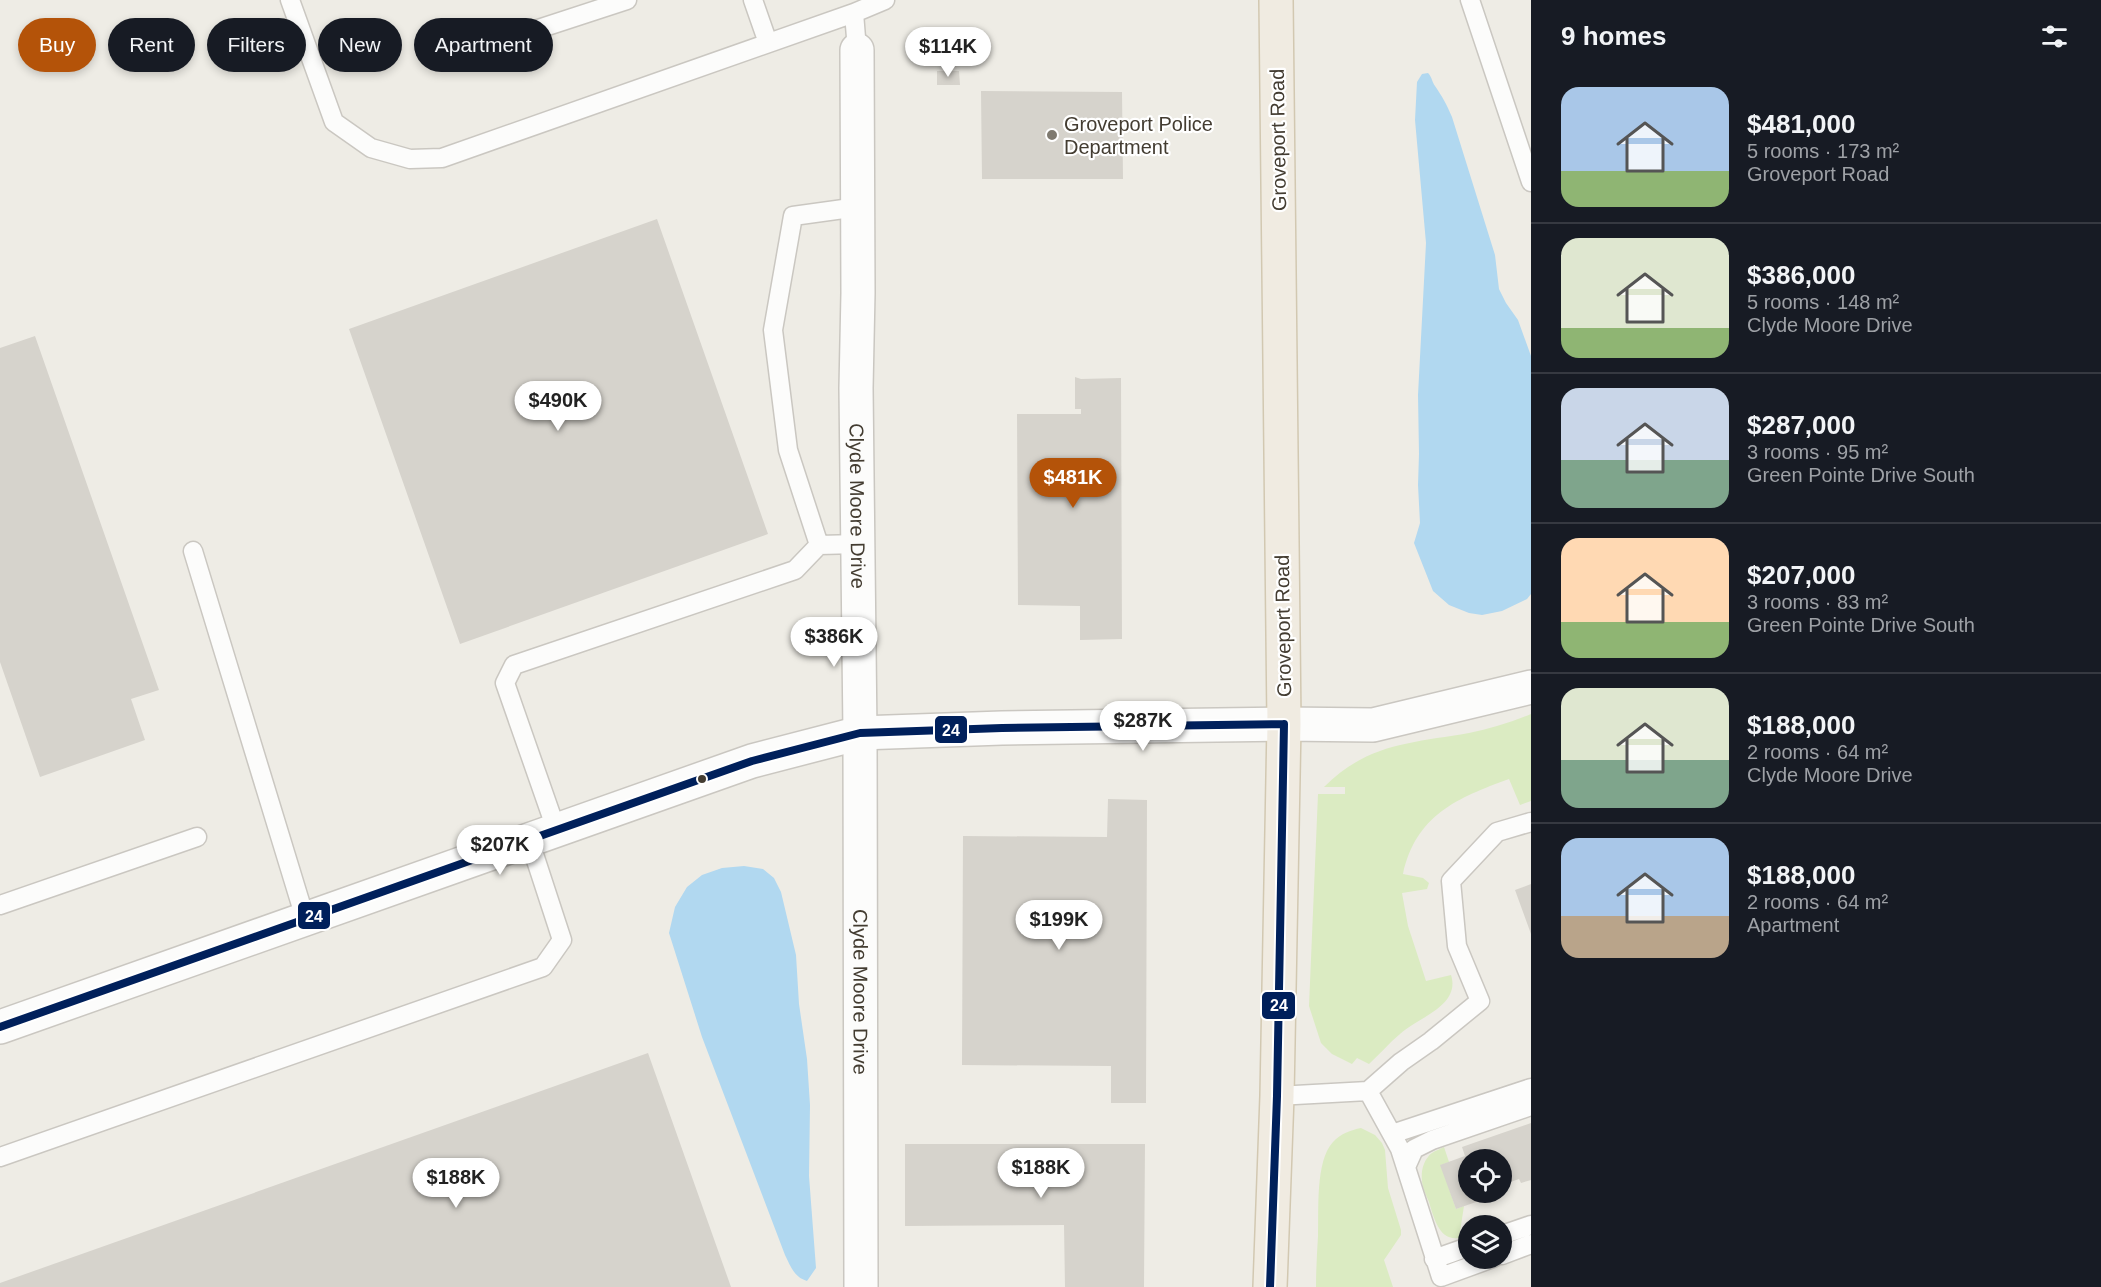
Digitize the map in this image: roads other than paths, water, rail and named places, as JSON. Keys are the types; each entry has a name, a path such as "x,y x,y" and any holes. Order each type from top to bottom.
{"main road":[{"name":"Groveport Road","path":"1270,1287 1277,1096 1284,724 1276,0"}],"street":[{"name":"Clyde Moore Drive","path":"857,50 856,399 860,733 861,1287"},
{"path":"0,1026 752,761 860,733 1002,728 1373,725 1531,687"}],"lane":[{"path":"290,0 334,122 371,148 410,159 442,159 885,0"},
{"path":"553,24 627,0"},
{"path":"753,0 768,43"},
{"path":"1470,0 1531,182"},
{"path":"854,13 857,50"},
{"path":"819,545 789,450 773,330 793,216 858,207"},
{"path":"0,1157 543,967 562,940 542,834 505,683 514,665 795,570 819,545 858,544"},
{"path":"193,551 305,918"},
{"path":"1277,1096 1368,1091 1401,1062 1480,1001 1457,946 1450,881 1497,832 1531,822"},
{"path":"0,905 197,837"},
{"path":"1392,1134 1531,1088"},
{"path":"1368,1091 1400,1149 1441,1277 1462,1269"},
{"path":"1406,1167 1414,1149 1432,1140 1531,1106"},
{"path":"1512,1232 1531,1225"},
{"path":"1512,1251 1531,1244"},
{"path":"1434,1258 1458,1250"}],"water":[{"path":"1428,73 1452,117 1495,255 1499,289 1518,320 1531,356 1531,594 1527,599 1502,611 1482,615 1469,613 1449,605 1433,591 1414,543 1420,523 1418,395 1426,243 1415,120 1417,82 1422,74"},
{"path":"744,866 763,869 774,878 781,892 796,955 810,1105 809,1176 816,1268 807,1281 796,1274 785,1255 702,1037 669,933 675,907 687,887 702,875 722,868"}],"place":[{"name":"Groveport Police Department","path":"1052,135"}]}
